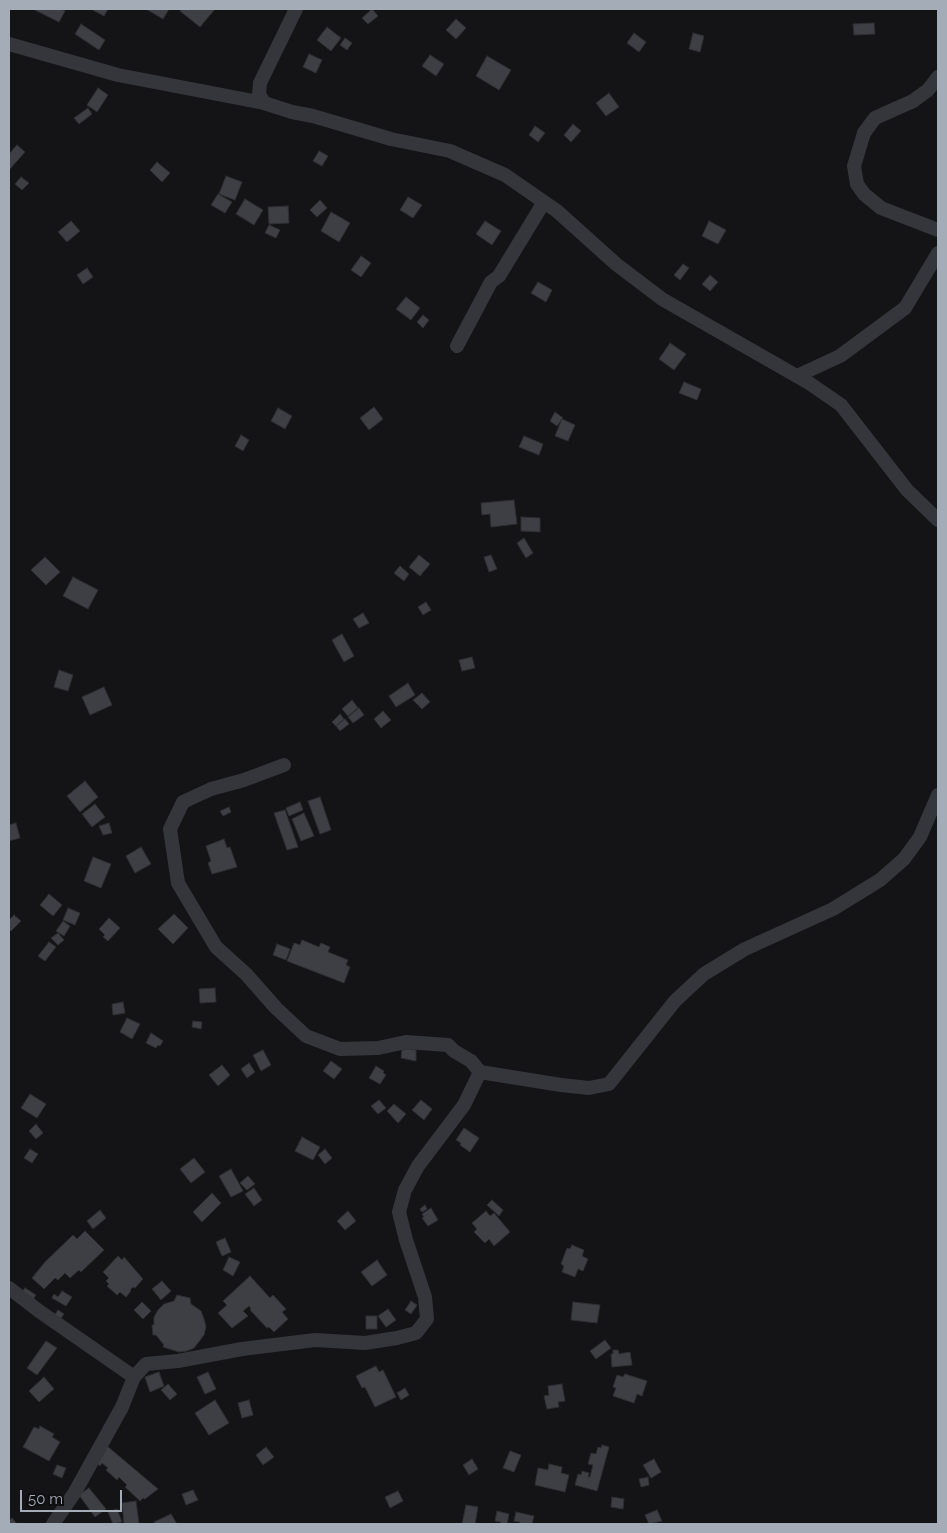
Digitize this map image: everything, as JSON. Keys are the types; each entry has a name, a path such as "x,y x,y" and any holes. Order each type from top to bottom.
{"street":[{"path":"264,103 259,94 260,84 296,9"},
{"path":"9,44 118,75 264,103 391,139 450,151 505,175 557,211 616,264 662,299 797,376 841,405 907,490 938,520"},
{"path":"938,78 928,90 913,101 875,118 864,133 854,166 856,184 864,194 881,208 938,230"},
{"path":"457,346 491,282 499,276 544,202"},
{"path":"797,376 840,356 905,308 938,253"},
{"path":"284,764 244,780 210,789 183,802 170,830 178,883 216,947 246,974 276,1008 306,1036 340,1049 378,1048 406,1042 448,1045 471,1061 480,1072 590,1088 609,1084 675,1001 704,974 745,949 833,909 880,880 904,860 920,837 938,795"},
{"path":"53,1524 75,1492 122,1407 134,1377 146,1364 178,1361 242,1349 315,1340 365,1344 416,1333 427,1319 425,1297 399,1212 405,1190 418,1166 464,1105 480,1072"},
{"path":"9,1288 134,1377"}],"building":[{"path":"33,9 61,9 65,11 59,22"},
{"path":"91,9 108,9 104,16"},
{"path":"146,9 169,9 163,19"},
{"path":"182,9 215,9 200,27 180,11"},
{"path":"372,9 378,16 368,24 362,18"},
{"path":"456,19 466,28 456,39 446,30"},
{"path":"874,23 875,34 854,35 853,24"},
{"path":"81,24 105,40 99,50 75,34"},
{"path":"327,27 341,38 331,51 317,40"},
{"path":"634,33 646,42 639,52 627,43"},
{"path":"693,33 704,36 700,52 689,49"},
{"path":"345,38 352,43 347,50 340,45"},
{"path":"309,54 322,60 316,73 303,67"},
{"path":"430,55 444,64 436,76 422,66"},
{"path":"487,56 511,70 499,90 476,76"},
{"path":"98,88 108,95 97,112 87,105"},
{"path":"609,93 619,107 606,116 596,103"},
{"path":"88,108 92,114 79,124 74,118"},
{"path":"573,124 581,131 571,142 564,135"},
{"path":"535,126 545,133 538,142 529,135"},
{"path":"17,145 25,152 10,169 9,154"},
{"path":"319,151 328,156 322,166 313,161"},
{"path":"157,162 170,173 162,182 150,170"},
{"path":"226,176 242,182 235,200 219,194"},
{"path":"21,177 29,183 22,190 15,184"},
{"path":"218,194 232,202 225,213 211,205"},
{"path":"408,197 422,205 413,218 400,210"},
{"path":"245,199 263,210 254,225 236,214"},
{"path":"320,200 327,208 317,217 310,210"},
{"path":"288,206 289,223 269,224 268,207"},
{"path":"331,212 350,223 339,242 321,231"},
{"path":"71,221 80,231 67,242 58,232"},
{"path":"485,221 501,231 492,245 476,234"},
{"path":"709,221 726,230 718,244 702,236"},
{"path":"269,225 280,230 276,238 265,233"},
{"path":"361,256 371,263 361,277 351,270"},
{"path":"683,264 689,268 680,280 674,275"},
{"path":"87,268 93,277 83,284 77,275"},
{"path":"710,275 718,282 710,291 702,284"},
{"path":"538,282 552,290 546,302 531,293"},
{"path":"406,297 420,308 411,320 396,309"},
{"path":"423,315 429,320 423,328 417,322"},
{"path":"670,343 686,354 674,370 659,359"},
{"path":"684,382 701,389 697,400 679,393"},
{"path":"374,407 383,419 369,430 360,418"},
{"path":"278,408 292,416 285,429 271,421"},
{"path":"555,412 563,418 557,426 550,421"},
{"path":"562,419 575,425 568,441 555,436"},
{"path":"241,435 249,440 243,451 235,446"},
{"path":"524,436 543,444 539,455 519,447"},
{"path":"514,500 517,524 491,527 490,514 482,515 481,503"},
{"path":"521,517 540,518 540,532 521,531"},
{"path":"524,538 533,553 526,558 517,543"},
{"path":"419,555 430,564 420,576 409,567"},
{"path":"491,555 497,569 489,572 484,557"},
{"path":"45,557 60,572 46,585 31,570"},
{"path":"400,566 409,574 404,581 394,573"},
{"path":"73,577 98,590 88,609 63,596"},
{"path":"426,602 431,610 423,615 418,607"},
{"path":"363,613 369,623 359,628 353,619"},
{"path":"342,634 354,656 344,662 332,640"},
{"path":"472,657 475,668 462,671 459,660"},
{"path":"59,670 73,675 68,691 54,687"},
{"path":"408,683 415,695 396,707 389,696"},
{"path":"104,687 112,705 90,715 82,697"},
{"path":"422,693 430,702 422,709 413,700"},
{"path":"352,700 358,708 348,716 342,709"},
{"path":"359,708 364,715 353,723 348,717"},
{"path":"383,711 391,720 381,728 374,719"},
{"path":"340,714 344,719 336,726 332,722"},
{"path":"345,719 349,724 340,731 336,726"},
{"path":"85,781 98,797 80,812 67,796"},
{"path":"320,797 331,830 320,834 308,801"},
{"path":"300,802 303,810 289,816 286,808"},
{"path":"95,804 105,817 92,827 82,814"},
{"path":"229,807 231,812 223,816 220,811"},
{"path":"285,810 298,847 287,850 274,813"},
{"path":"304,813 314,836 301,841 292,819"},
{"path":"16,823 20,838 9,841 9,825"},
{"path":"109,823 112,833 103,835 99,826"},
{"path":"224,839 227,848 230,847 237,867 212,874 208,863 211,861 206,846"},
{"path":"141,847 151,864 135,873 126,856"},
{"path":"93,857 111,864 101,888 84,881"},
{"path":"49,894 62,905 53,916 40,905"},
{"path":"68,908 80,913 75,925 63,920"},
{"path":"174,914 188,928 173,944 158,929"},
{"path":"14,915 21,921 11,931 9,929 9,920"},
{"path":"109,918 120,928 108,941 103,937 105,935 99,929"},
{"path":"63,921 70,926 64,936 56,931"},
{"path":"58,933 64,940 58,945 51,938"},
{"path":"302,940 319,947 321,943 330,947 328,952 348,960 346,965 350,967 344,983 287,961 294,943 300,945"},
{"path":"49,942 56,947 45,961 38,956"},
{"path":"277,944 290,949 286,960 273,955"},
{"path":"215,988 216,1002 200,1003 199,989"},
{"path":"123,1002 125,1013 113,1015 112,1004"},
{"path":"127,1018 140,1024 132,1039 120,1032"},
{"path":"193,1021 202,1022 201,1029 192,1027"},
{"path":"151,1033 163,1041 156,1048 146,1043"},
{"path":"263,1050 271,1065 261,1071 253,1055"},
{"path":"402,1050 416,1050 416,1061 401,1058"},
{"path":"331,1061 342,1069 334,1079 323,1071"},
{"path":"249,1063 255,1072 247,1078 241,1069"},
{"path":"222,1065 230,1075 218,1086 209,1075"},
{"path":"376,1066 384,1071 383,1073 386,1075 380,1084 369,1078"},
{"path":"30,1094 46,1104 37,1118 21,1108"},
{"path":"379,1100 386,1108 378,1114 371,1106"},
{"path":"421,1100 432,1109 424,1120 412,1110"},
{"path":"394,1104 406,1114 398,1123 387,1111"},
{"path":"36,1124 43,1133 36,1139 29,1131"},
{"path":"464,1128 479,1138 470,1152 456,1140"},
{"path":"302,1137 320,1147 313,1160 295,1151"},
{"path":"30,1149 38,1154 32,1163 24,1158"},
{"path":"325,1149 332,1158 325,1164 318,1155"},
{"path":"194,1158 205,1172 191,1183 180,1169"},
{"path":"231,1169 243,1191 231,1197 219,1176"},
{"path":"248,1176 255,1184 247,1190 240,1183"},
{"path":"254,1188 262,1200 254,1206 245,1194"},
{"path":"212,1193 221,1203 202,1222 193,1212"},
{"path":"492,1200 503,1210 499,1216 487,1205"},
{"path":"425,1205 427,1209 422,1212 420,1209"},
{"path":"431,1208 438,1220 428,1226 422,1218 424,1217 422,1214"},
{"path":"100,1210 106,1218 93,1229 87,1221"},
{"path":"348,1211 356,1221 345,1230 337,1221"},
{"path":"486,1211 490,1216 494,1213 510,1232 494,1246 489,1239 485,1243 474,1232 477,1229 472,1223"},
{"path":"85,1231 104,1250 81,1272 79,1270 70,1278 65,1273 58,1280 55,1278 44,1289 32,1278 45,1262 73,1235 77,1239"},
{"path":"225,1238 231,1252 222,1256 216,1242"},
{"path":"572,1245 584,1250 582,1256 588,1259 583,1271 578,1269 575,1277 562,1272 564,1266 561,1264 567,1248 570,1249"},
{"path":"118,1256 122,1260 124,1257 143,1279 135,1288 133,1287 130,1290 126,1297 120,1292 117,1295 107,1286 109,1284 106,1281 109,1278 103,1272"},
{"path":"229,1257 240,1262 233,1276 223,1270"},
{"path":"377,1260 387,1275 372,1286 361,1272"},
{"path":"250,1276 270,1298 273,1295 286,1309 282,1312 288,1319 274,1332 269,1327 267,1328 250,1310 249,1306 243,1311 248,1316 232,1328 218,1313 227,1305 223,1301"},
{"path":"162,1281 171,1291 161,1300 152,1289"},
{"path":"25,1288 36,1295 31,1302 21,1293"},
{"path":"62,1291 72,1297 66,1306 52,1298 54,1294 58,1297"},
{"path":"177,1295 190,1298 191,1304 201,1311 206,1327 204,1335 194,1348 179,1352 163,1347 164,1345 156,1335 153,1335 152,1325 154,1325 154,1317 158,1310 164,1304 174,1301"},
{"path":"411,1301 417,1305 411,1314 405,1310"},
{"path":"142,1302 151,1311 143,1319 134,1310"},
{"path":"573,1302 600,1305 597,1323 571,1320"},
{"path":"388,1309 396,1320 386,1327 378,1316"},
{"path":"58,1310 64,1314 58,1322 52,1319"},
{"path":"366,1316 377,1316 377,1329 366,1329"},
{"path":"605,1340 611,1348 596,1359 590,1351"},
{"path":"46,1341 57,1348 37,1375 27,1368"},
{"path":"613,1350 618,1350 619,1354 630,1352 632,1365 612,1367 611,1354 613,1354"},
{"path":"376,1366 379,1372 383,1370 396,1397 375,1407 365,1387 362,1388 356,1376"},
{"path":"159,1372 164,1386 150,1392 145,1377"},
{"path":"208,1372 216,1389 205,1394 197,1377"},
{"path":"625,1374 647,1381 642,1396 637,1394 634,1403 613,1396 616,1388 613,1387 617,1375 623,1377"},
{"path":"44,1377 54,1389 39,1402 29,1391"},
{"path":"168,1384 177,1394 170,1400 161,1390"},
{"path":"562,1384 565,1401 558,1402 559,1407 547,1409 544,1396 549,1395 548,1386"},
{"path":"405,1388 409,1395 401,1400 397,1393"},
{"path":"215,1400 229,1423 209,1435 195,1413"},
{"path":"249,1400 253,1415 242,1418 238,1403"},
{"path":"40,1426 54,1434 52,1437 60,1442 49,1461 23,1447 34,1427 39,1429"},
{"path":"602,1445 609,1447 597,1491 575,1485 578,1474 581,1475 582,1471 589,1473 588,1477 590,1477 593,1465 588,1464 591,1453 596,1454 598,1447 601,1448"},
{"path":"107,1446 158,1489 140,1501 125,1487 127,1485 119,1477 117,1480 106,1470 108,1468 102,1463 100,1466 94,1460"},
{"path":"266,1447 274,1457 263,1465 256,1455"},
{"path":"510,1451 521,1455 514,1472 503,1468"},
{"path":"472,1459 478,1469 469,1475 463,1465"},
{"path":"654,1459 661,1472 651,1478 643,1465"},
{"path":"549,1464 562,1467 561,1473 569,1475 565,1492 535,1485 538,1468 548,1470"},
{"path":"57,1465 66,1468 62,1478 53,1474"},
{"path":"648,1477 649,1485 641,1487 639,1479"},
{"path":"89,1488 106,1509 95,1517 79,1495"},
{"path":"193,1490 198,1500 186,1505 182,1494"},
{"path":"398,1491 403,1501 390,1508 385,1497"},
{"path":"612,1497 624,1499 623,1509 611,1507"},
{"path":"136,1501 139,1524 124,1524 122,1503"},
{"path":"466,1505 478,1507 475,1524 462,1524"},
{"path":"117,1509 122,1522 113,1524 108,1512"},
{"path":"657,1510 662,1521 649,1524 645,1515"},
{"path":"497,1511 509,1514 507,1524 500,1524 501,1522 495,1521"},
{"path":"516,1512 534,1516 532,1524 519,1524 520,1522 514,1521"},
{"path":"171,1514 177,1524 155,1524 154,1522"},
{"path":"12,1518 17,1524 9,1524"}]}
